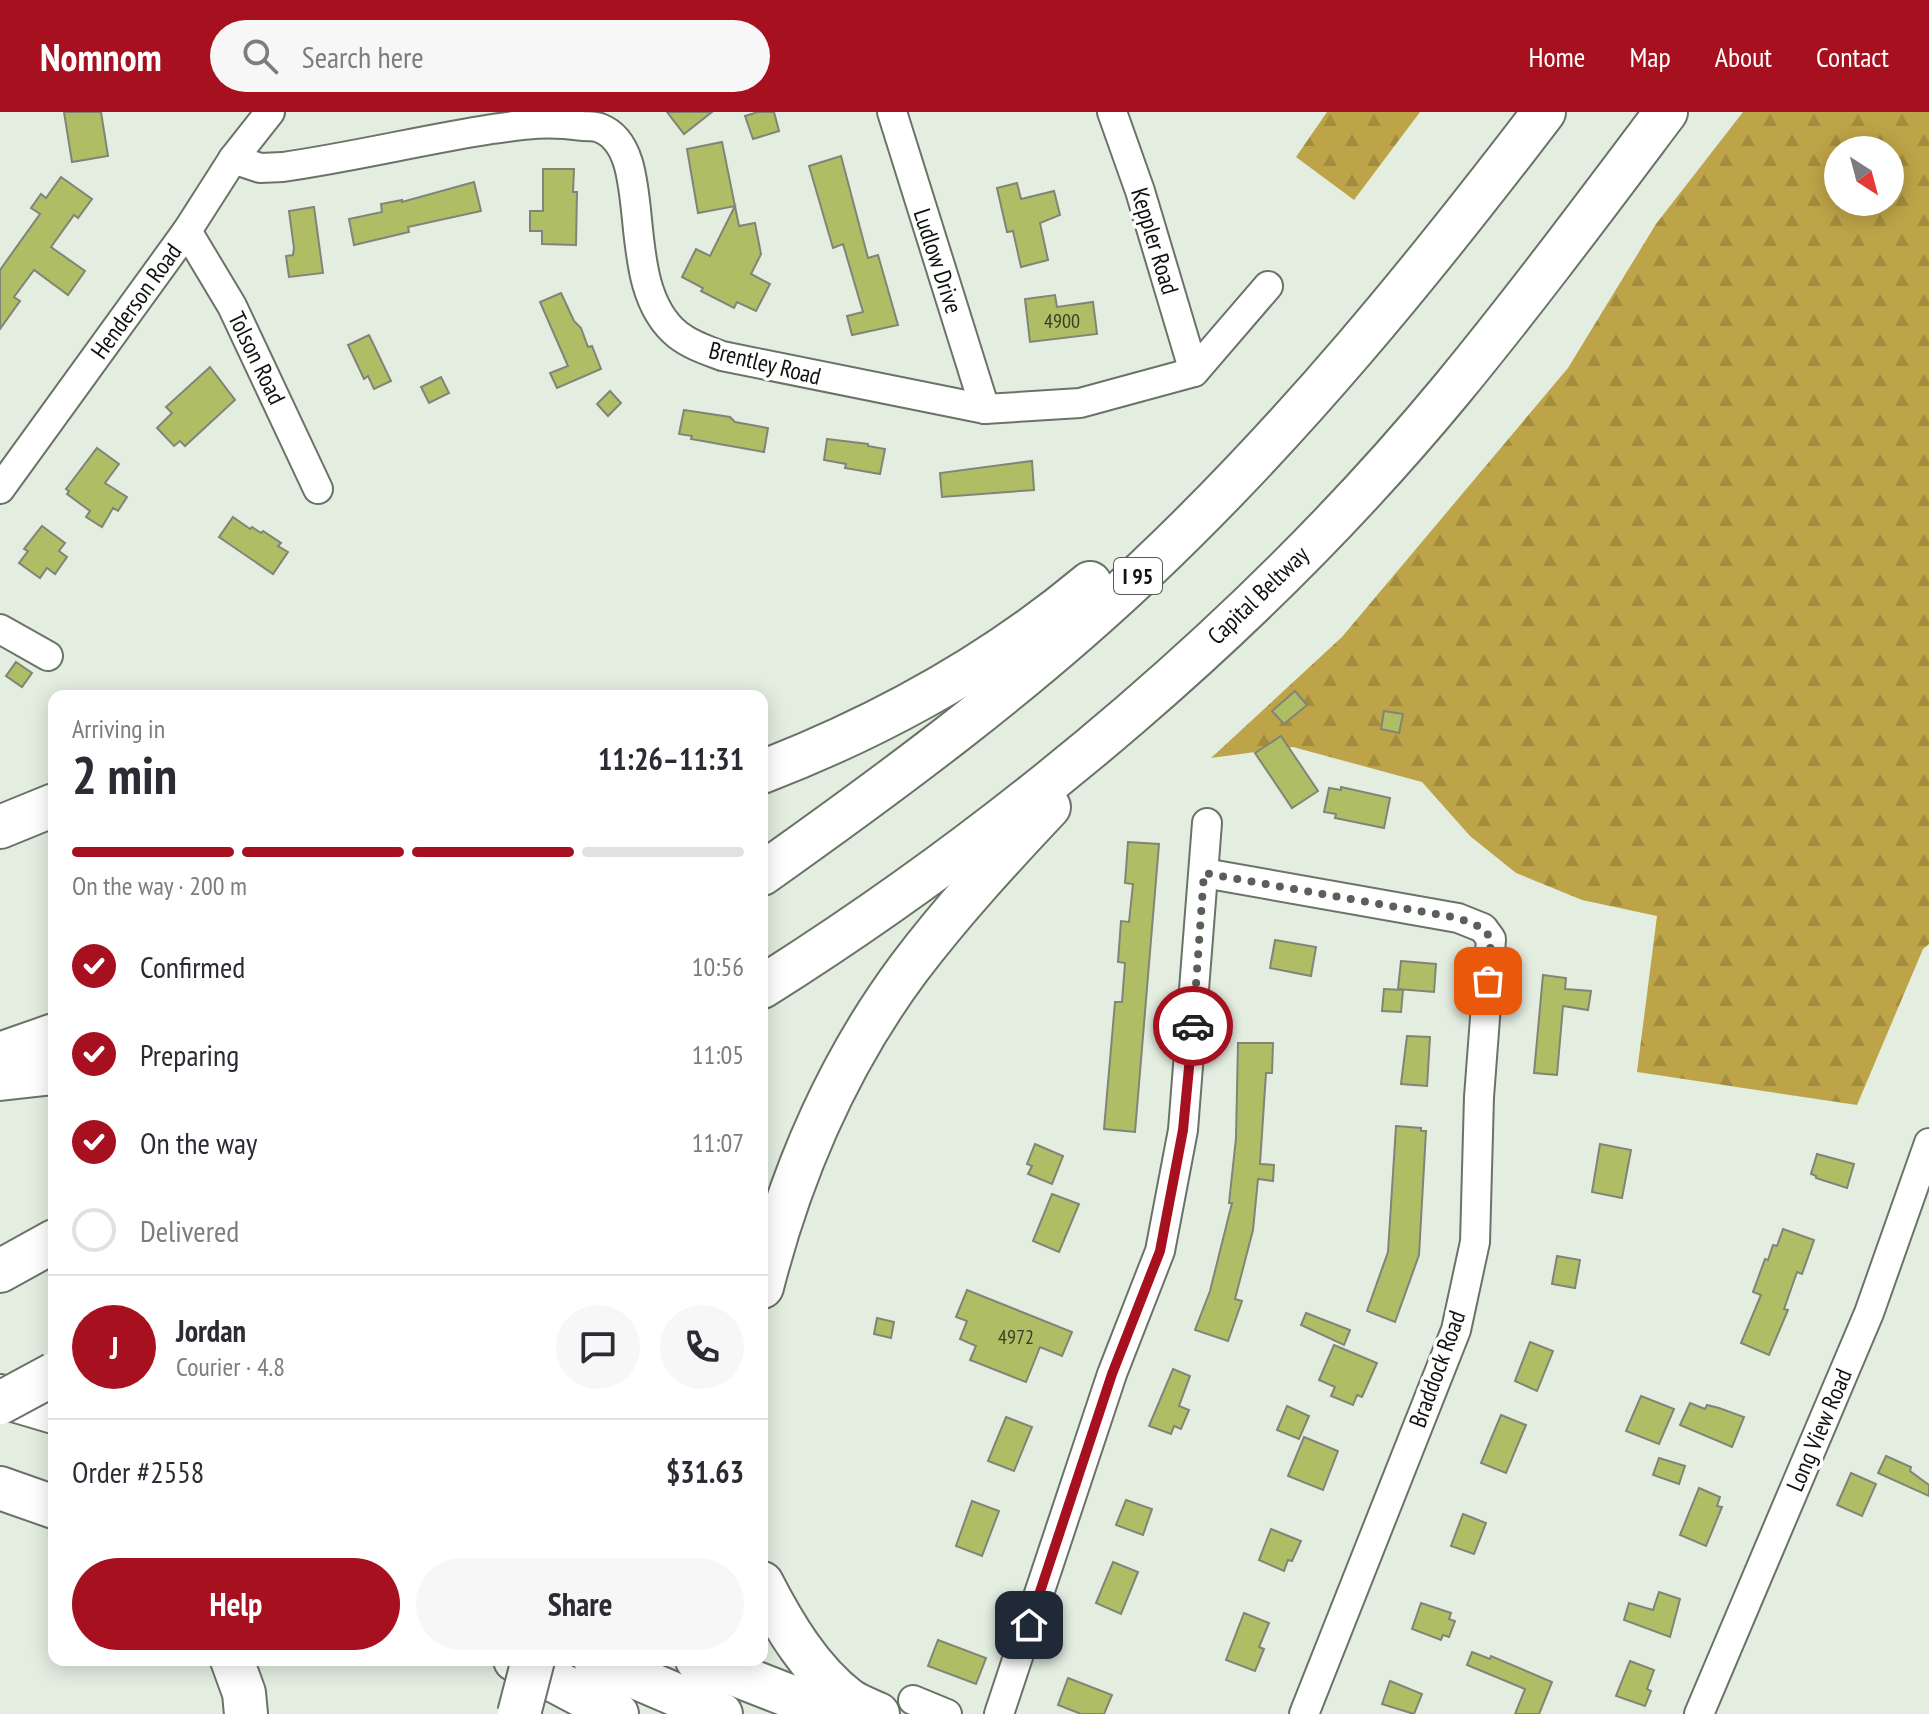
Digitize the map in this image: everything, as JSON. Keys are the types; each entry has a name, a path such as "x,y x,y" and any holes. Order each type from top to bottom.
{"highway":[{"name":"I 95","path":"768,870 942,743 1050,656 1146,569 1305,408 1460,222 1544,112"},
{"name":"Capital Beltway","path":"768,983 896,898 1002,819 1113,728 1260,595 1378,472 1451,390 1666,112"},
{"path":"768,770 813,753 901,710 986,661 1052,615 1129,550 1294,398 1374,317 1460,222"},
{"path":"768,1268 798,1170 830,1099 908,970 951,915 1026,832 1260,595"},
{"path":"0,827 48,807"},
{"path":"0,1054 48,1037"},
{"path":"0,1079 48,1074"},
{"path":"0,1274 48,1245"},
{"path":"0,1274 48,1253"},
{"path":"0,1380 48,1360"},
{"path":"0,1403 48,1377"},
{"path":"0,1380 48,1393"},
{"path":"0,1396 48,1410"},
{"path":"0,1424 48,1437"},
{"path":"0,1459 48,1474"},
{"path":"0,1488 48,1505"},
{"path":"768,1595 806,1655 851,1701 896,1707"},
{"path":"234,1666 244,1693 246,1714"},
{"path":"517,1666 538,1691 551,1714"},
{"path":"524,1666 617,1714"},
{"path":"519,1714 531,1666"},
{"path":"609,1666 721,1714"},
{"path":"712,1666 836,1714"}],"street":[{"name":"Henderson Road","path":"0,489 269,112"},
{"name":"Ludlow Drive","path":"892,112 985,409"},
{"name":"Keppler Road","path":"1112,112 1140,191 1194,372"},
{"name":"Brentley Road","path":"233,159 260,168 283,167 436,137 550,121 601,128 615,138 627,155 633,176 638,246 647,292 659,315 677,335 697,347 722,356 985,409 1080,403 1194,372"},
{"name":"Tolson Road","path":"187,231 232,306 318,489"},
{"path":"1194,372 1268,286"},
{"path":"0,629 48,656"},
{"path":"999,1714 1112,1374 1160,1251 1183,1130 1207,823"},
{"name":"Braddock Road","path":"1204,873 1458,918 1483,928 1491,939 1484,1005 1475,1242 1456,1330 1304,1714"},
{"name":"Long View Road","path":"1699,1714 1869,1313 1929,1143"},
{"path":"896,1707 947,1714"}],"green space":[{"path":"1327,112 1420,112 1354,200 1296,157"},
{"path":"1743,112 1929,112 1929,944 1923,949 1857,1105 1637,1072 1657,916 1582,900 1516,873 1470,836 1422,782 1293,747 1211,758 1342,637 1568,368 1656,224"}],"building":[{"path":"64,112 101,112 108,156 72,162"},
{"path":"667,112 712,112 684,134"},
{"path":"774,112 779,131 753,139 745,116"},
{"path":"722,142 735,206 698,213 687,149"},
{"path":"841,156 868,258 878,255 898,325 852,335 847,316 863,312 843,244 833,248 809,166"},
{"path":"543,169 574,169 576,245 542,244 542,231 530,231 530,211 543,211"},
{"path":"61,177 92,199 78,218 74,215 51,247 85,271 68,295 34,270 14,297 20,301 0,329 0,270 40,214 31,208 41,194 46,198"},
{"path":"474,182 481,211 408,227 409,232 354,245 349,219 382,212 381,204 402,202"},
{"path":"1017,183 1021,199 1054,191 1060,215 1040,223 1048,260 1021,267 1013,231 1007,232 997,188"},
{"path":"735,206 739,226 755,223 761,254 751,274 770,284 756,311 737,302 734,308 682,277 696,249 710,256"},
{"path":"314,207 323,273 289,277 286,256 293,255 294,248 289,211"},
{"path":"561,293 588,347 592,346 601,369 557,388 550,373 568,366 540,302"},
{"path":"1055,295 1057,307 1093,302 1097,334 1030,342 1025,299"},
{"path":"369,335 391,381 374,389 368,376 364,379 348,345"},
{"path":"210,367 235,400 185,446 180,441 174,446 157,428 172,413 166,407"},
{"path":"441,377 449,393 429,403 421,387"},
{"path":"610,391 621,403 608,416 597,404"},
{"path":"684,410 730,417 735,422 768,428 764,452 691,439 692,436 679,434"},
{"path":"827,439 885,449 880,474 845,468 846,464 824,460"},
{"path":"97,448 119,464 105,483 127,497 118,511 113,508 102,527 86,517 90,511 67,494 69,491 66,489"},
{"path":"1032,461 1034,490 942,497 940,473"},
{"path":"233,517 250,529 263,531 288,552 273,574 219,537"},
{"path":"42,526 65,543 59,551 67,557 55,574 47,568 40,578 19,563 28,551 24,549"},
{"path":"16,662 32,673 22,687 6,676"},
{"path":"1295,691 1307,705 1284,724 1272,711"},
{"path":"1384,711 1403,714 1399,733 1381,729"},
{"path":"1281,736 1318,791 1292,808 1255,753"},
{"path":"1341,787 1390,798 1384,828 1335,818 1336,814 1324,812 1329,788 1341,790"},
{"path":"1128,842 1159,844 1135,1132 1104,1129 1115,1002 1122,1002 1125,963 1118,962 1121,921 1129,922 1133,884 1125,883"},
{"path":"1275,940 1316,947 1311,976 1270,968"},
{"path":"1401,961 1436,964 1434,992 1398,989"},
{"path":"1543,975 1566,978 1565,989 1591,991 1588,1010 1563,1006 1557,1075 1534,1073"},
{"path":"1384,989 1403,990 1401,1012 1382,1011"},
{"path":"1407,1036 1430,1037 1427,1086 1401,1084"},
{"path":"1238,1043 1273,1043 1272,1073 1266,1073 1260,1164 1274,1165 1273,1181 1258,1179 1253,1230 1235,1299 1242,1301 1228,1341 1195,1330 1210,1291 1232,1203 1229,1203 1236,1138"},
{"path":"1396,1126 1426,1131 1419,1255 1395,1322 1367,1311 1388,1252"},
{"path":"1035,1144 1063,1156 1052,1184 1028,1174 1032,1166 1027,1164"},
{"path":"1600,1144 1631,1150 1622,1198 1592,1192"},
{"path":"1817,1154 1854,1164 1847,1188 1811,1174"},
{"path":"1052,1194 1079,1204 1059,1252 1033,1241"},
{"path":"1783,1229 1814,1240 1802,1274 1797,1272 1784,1309 1788,1310 1769,1355 1741,1343 1761,1295 1753,1292 1765,1259 1768,1260 1773,1245 1777,1246"},
{"path":"1557,1256 1580,1260 1575,1288 1552,1284"},
{"path":"967,1290 1072,1332 1062,1356 1040,1347 1026,1382 970,1360 976,1346 960,1339 967,1321 956,1317"},
{"path":"1306,1313 1350,1330 1344,1345 1301,1325"},
{"path":"877,1318 894,1322 891,1338 874,1334"},
{"path":"1530,1342 1553,1351 1537,1391 1515,1381"},
{"path":"1334,1345 1377,1363 1362,1397 1357,1395 1353,1405 1331,1396 1335,1387 1319,1380"},
{"path":"1173,1369 1190,1376 1179,1406 1189,1410 1181,1429 1174,1426 1171,1434 1149,1426"},
{"path":"1641,1396 1674,1409 1659,1444 1626,1431"},
{"path":"1690,1403 1705,1409 1707,1405 1719,1408 1744,1417 1732,1447 1680,1425"},
{"path":"1287,1406 1309,1416 1299,1439 1277,1430"},
{"path":"1501,1415 1526,1425 1506,1473 1481,1463"},
{"path":"1006,1417 1032,1427 1014,1471 988,1461"},
{"path":"1304,1437 1338,1451 1323,1490 1288,1476"},
{"path":"1886,1456 1911,1467 1910,1471 1929,1485 1929,1496 1878,1473"},
{"path":"1659,1458 1685,1466 1679,1484 1653,1475"},
{"path":"1851,1473 1876,1484 1862,1516 1837,1505"},
{"path":"1699,1488 1720,1497 1717,1506 1722,1507 1706,1546 1680,1535"},
{"path":"1126,1500 1152,1509 1143,1535 1116,1525"},
{"path":"972,1501 999,1511 982,1556 956,1546"},
{"path":"1463,1514 1486,1523 1474,1554 1451,1546"},
{"path":"1271,1529 1301,1541 1284,1571 1259,1560"},
{"path":"1113,1562 1138,1572 1121,1614 1096,1603"},
{"path":"1659,1592 1680,1599 1670,1637 1624,1620 1629,1603 1653,1610"},
{"path":"1421,1603 1451,1613 1449,1619 1455,1621 1449,1637 1443,1635 1441,1640 1412,1629"},
{"path":"1244,1613 1269,1623 1259,1647 1264,1649 1255,1671 1226,1660"},
{"path":"938,1640 986,1658 976,1684 928,1666"},
{"path":"1472,1652 1490,1659 1491,1656 1552,1682 1539,1714 1515,1714 1525,1689 1467,1665"},
{"path":"1630,1661 1654,1670 1645,1706 1616,1696"},
{"path":"1068,1678 1112,1695 1104,1714 1081,1714 1058,1705"},
{"path":"1390,1681 1422,1694 1414,1714 1382,1704"}],"way so far":[{"path":"1193,1026 1204,873 1458,918 1483,928 1491,939 1488,981"}],"route":[{"path":"1029,1625 1112,1374 1160,1251 1183,1130 1193,1026"}]}
